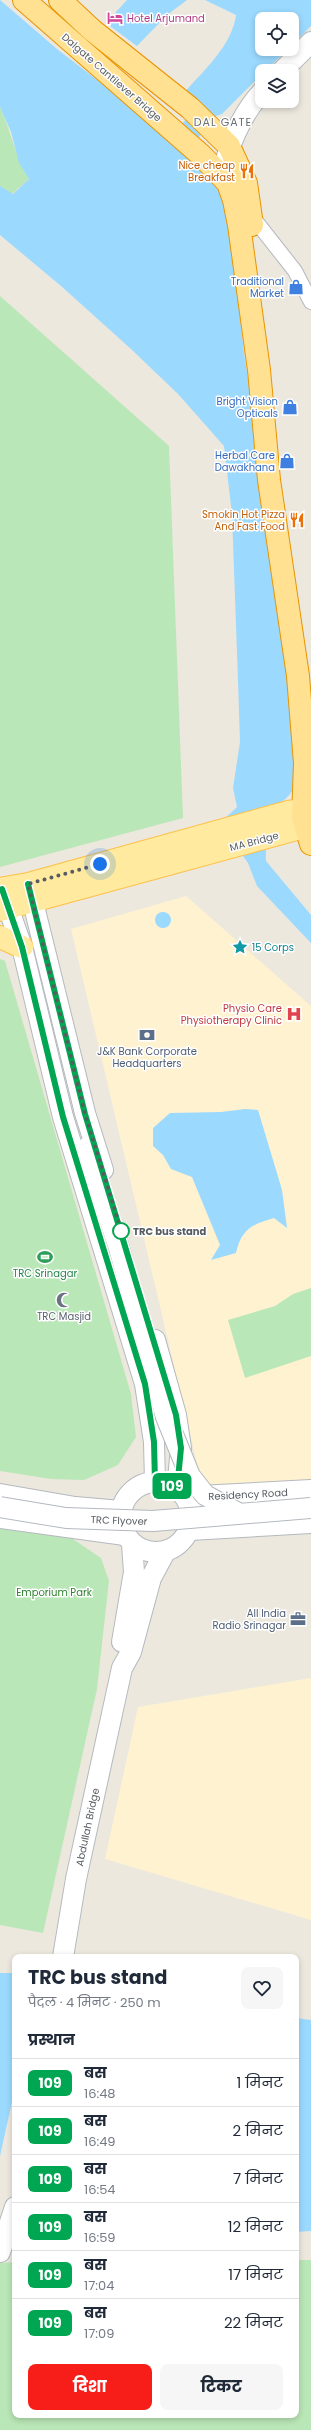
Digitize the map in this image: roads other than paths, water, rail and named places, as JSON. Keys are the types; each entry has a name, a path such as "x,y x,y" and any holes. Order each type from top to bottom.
{"highway":[{"name":"Dalgate Cantilever Bridge","path":"24,0 201,155 221,176 231,190 239,225 258,370 269,480 297,618"},
{"path":"60,0 92,30 190,108 222,139 246,183 263,308 297,618 305,763 303,823"},
{"path":"297,618 311,672"},
{"path":"311,688 311,708"}],"main road":[{"path":"289,64 311,42"},
{"path":"221,176 222,139 255,101"},
{"name":"MA Bridge","path":"3,899 217,841 303,823"},
{"path":"0,1518 129,1539 142,1550 153,1553 165,1552 175,1548 184,1540 190,1530 191,1513 181,1493 181,1448 176,1415 85,1114 31,892"},
{"path":"3,899 22,947 64,1120 145,1384 154,1442 155,1482"},
{"path":"0,937 22,947"},
{"path":"85,1114 84,1141 119,1248 166,1417 190,1476 206,1494 238,1513"},
{"path":"64,1120 84,1141"},
{"path":"122,1668 120,1654 134,1572 129,1539 121,1523 121,1511 125,1500 133,1490 143,1484 155,1482 167,1483 181,1493"},
{"name":"Residency Road","path":"181,1493 311,1490"},
{"path":"0,1494 75,1507 121,1511"},
{"name":"TRC Flyover","path":"0,1508 66,1518 153,1521 311,1508"},
{"path":"190,1530 311,1522"},
{"path":"122,1668 130,1652 151,1578 165,1552"},
{"name":"Abdullah Bridge","path":"64,1954 78,1872 122,1668"},
{"path":"0,2252 12,2216"}],"street":[{"path":"251,215 295,272 311,302"}],"water":[{"path":"0,0 57,49 170,136 199,106 183,94 216,58 223,48 229,37 236,15 205,0 311,0 311,26 299,38 299,12 255,12 255,56 281,56 272,64 255,64 255,81 222,114 213,117 189,152 224,195 229,222 244,353 270,521 297,757 294,784 289,796 265,811 266,861 311,915 311,943 257,886 248,863 220,823 237,807 233,788 240,742 232,514 224,446 178,394 131,349 61,286 0,235 0,186 13,194 29,179 19,163 11,132 0,107"},
{"path":"127,0 187,0 167,15 137,46 106,23"},
{"path":"163,912 170,917 171,920 166,927 163,928 156,923 155,920 160,913"},
{"path":"245,1109 258,1110 282,1190 287,1228 274,1218 259,1223 244,1233 236,1253 211,1260 220,1245 192,1177 171,1169 163,1155 153,1146 153,1128 170,1113 221,1112"},
{"path":"0,1973 12,1973 12,2239 0,2240"},
{"path":"299,2018 311,2020 311,2231 299,2232"}],"place":[{"name":"Hotel Arjumand","path":"115,18"},
{"name":"Nice cheap Breakfast","path":"247,171"},
{"name":"Traditional Market","path":"296,287"},
{"name":"Bright Vision Opticals","path":"290,407"},
{"name":"Herbal Care Dawakhana","path":"287,461"},
{"name":"Smokin Hot Pizza And Fast Food","path":"297,520"},
{"name":"15 Corps","path":"240,947"},
{"name":"Physio Care Physiotherapy Clinic","path":"294,1014"},
{"name":"J&K Bank Corporate Headquarters","path":"147,1035"},
{"name":"TRC bus stand","path":"121,1231"},
{"name":"TRC Srinagar","path":"45,1257"},
{"name":"TRC Masjid","path":"64,1300"},
{"name":"All India Radio Srinagar","path":"298,1619"}],"district":[{"name":"DAL GATE","path":"223,122"}],"park label":[{"name":"Emporium Park","path":"54,1592"}]}
